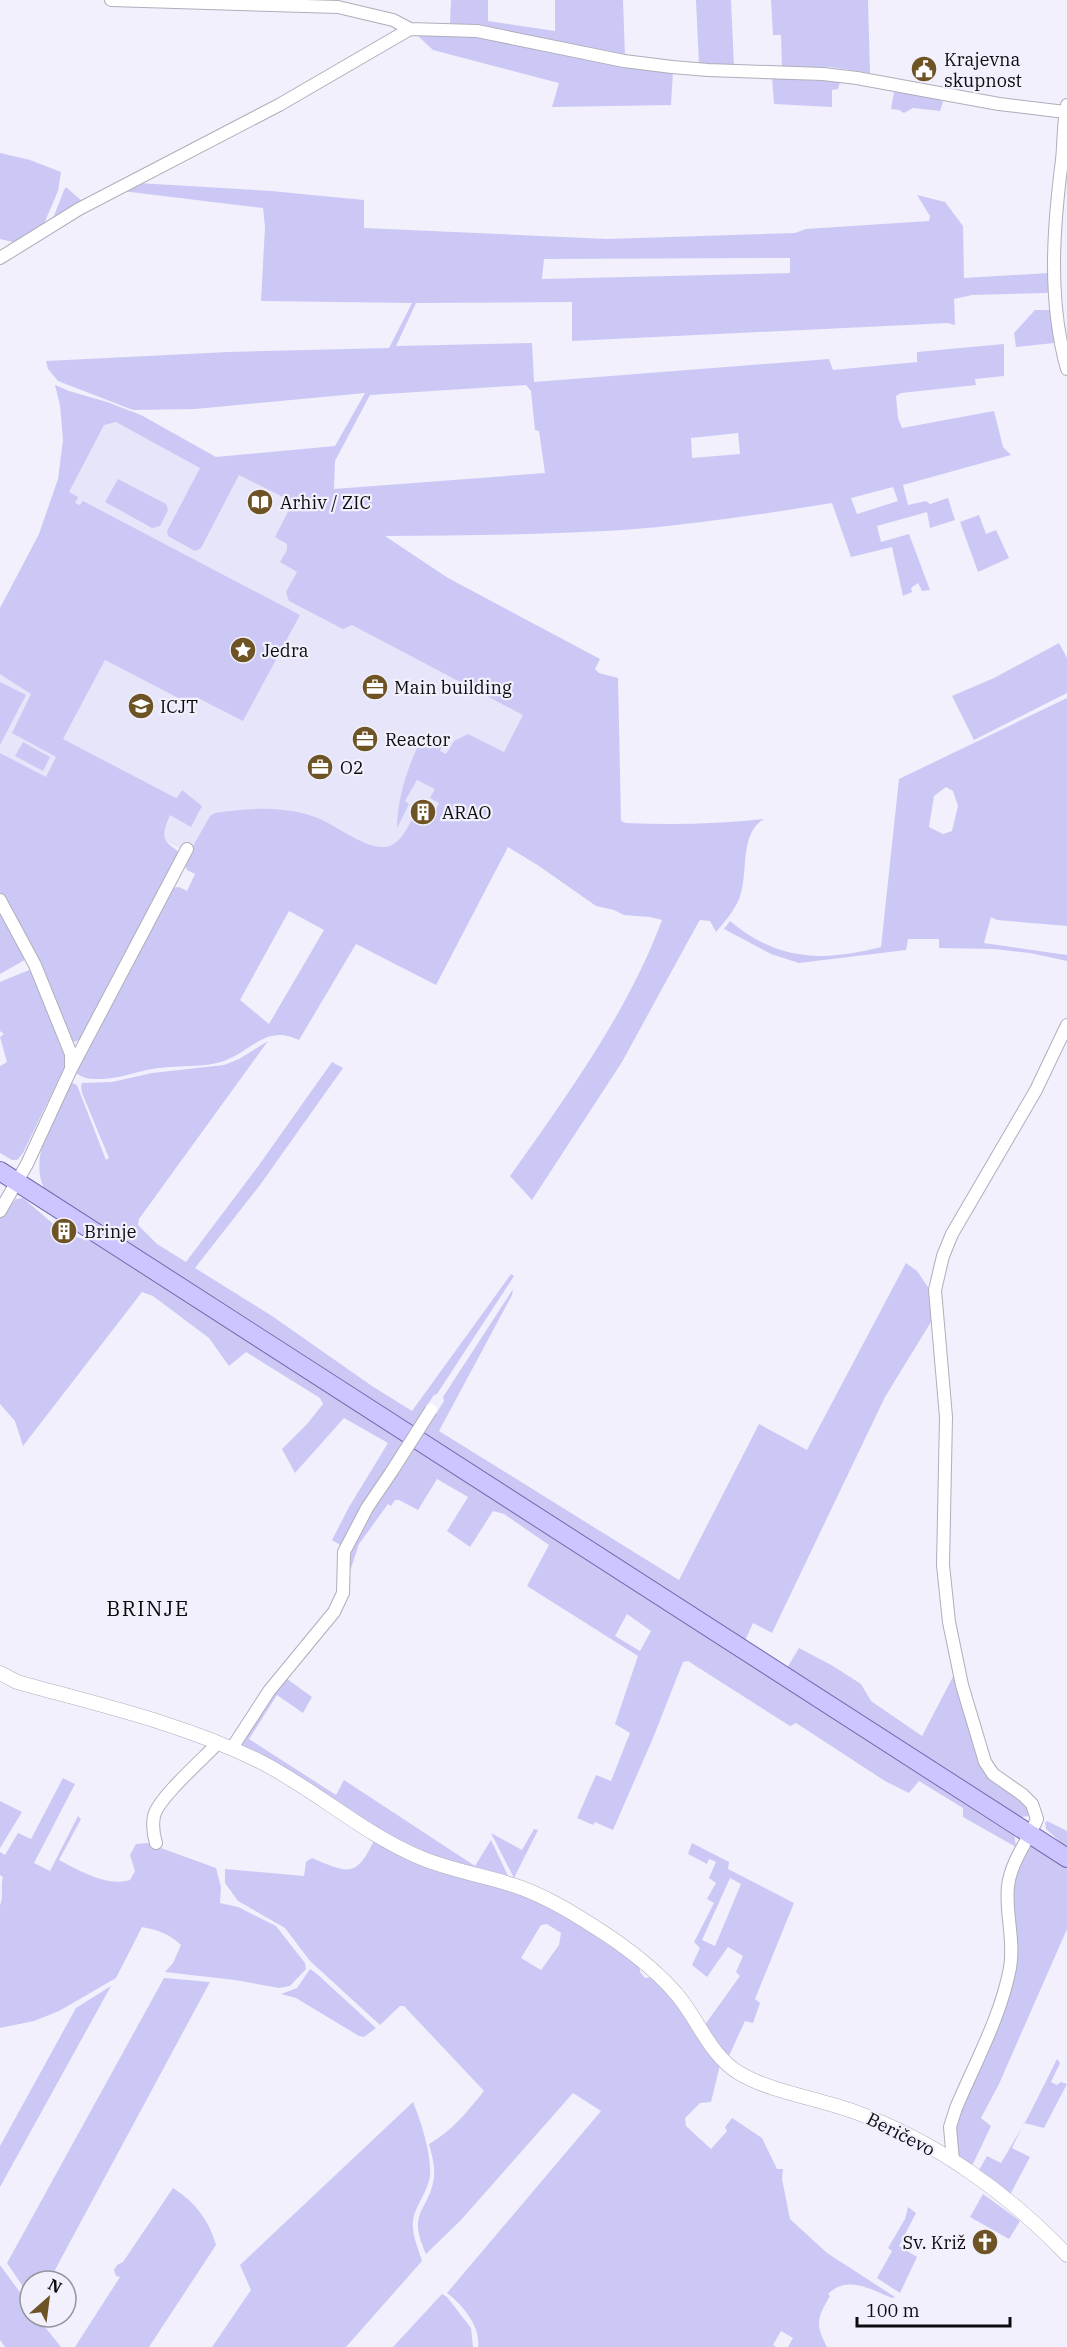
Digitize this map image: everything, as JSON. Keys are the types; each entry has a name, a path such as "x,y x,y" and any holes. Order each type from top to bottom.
{"main road":[{"path":"0,1171 1067,1858"}],"street":[{"path":"111,0 338,7 393,20 411,29 477,31 624,61 708,70 823,74 999,104 1066,109 1056,206 1053,276 1058,324 1067,369"},
{"path":"0,258 79,209 279,105 411,29"},
{"path":"0,1211 17,1182 71,1069 187,849"},
{"path":"0,900 35,965 71,1054 71,1069"},
{"path":"952,2161 950,2127 1005,1990 1012,1955 1008,1884 1022,1848 1037,1819 1032,1804 993,1773 985,1762 962,1685 949,1622 943,1565 946,1417 935,1290 943,1256 952,1234 1036,1090 1067,1025"},
{"path":"232,1748 269,1691 334,1612 343,1593 344,1552 367,1509 431,1410"},
{"name":"Beričevo","path":"0,1673 17,1682 138,1716 232,1748 299,1783 373,1833 419,1857 514,1885 542,1896 611,1938 663,1979 681,2000 727,2065 742,2075 880,2121 920,2141 952,2161 1009,2203 1067,2254"},
{"path":"156,1843 152,1830 154,1814 161,1801 218,1743"}],"shaded area":[{"path":"451,0 488,0 488,21 555,31 555,0 623,0 625,56 450,23"},
{"path":"696,0 731,0 734,66 699,64"},
{"path":"771,0 868,0 870,73 830,67 782,69 781,35 773,35"},
{"path":"459,33 673,71 671,105 552,107 559,83 433,50 417,35"},
{"path":"772,78 840,82 838,89 832,90 832,107 774,104"},
{"path":"894,92 937,98 943,102 940,111 913,108 904,113 891,109"},
{"path":"0,153 30,160 61,172 58,191 43,226 17,243 0,239"},
{"path":"138,183 271,191 364,200 364,228 607,239 795,233 806,229 929,221 930,216 917,195 945,202 963,226 964,278 1049,273 1050,291 1046,293 972,295 954,299 955,325 948,323 572,341 572,302 416,303 396,346 532,343 534,382 829,359 833,370 917,362 917,352 1004,344 1004,376 975,379 976,385 901,393 896,396 898,418 902,428 994,411 1003,447 1011,455 903,485 908,505 926,501 930,504 948,498 955,520 930,528 927,512 877,526 881,542 909,534 930,590 922,591 918,583 911,588 912,592 903,596 892,547 851,557 832,503 702,522 623,530 385,536 448,578 600,659 595,669 599,673 618,678 621,821 678,824 764,819 756,825 748,842 743,884 734,909 716,932 710,921 700,920 622,1062 532,1200 510,1176 574,1085 614,1020 648,954 662,920 624,915 596,906 508,847 436,985 356,944 299,1040 277,1035 268,1037 234,1057 208,1065 159,1068 108,1079 87,1078 75,1072 171,888 179,887 187,891 195,874 187,870 184,862 210,816 215,813 240,810 288,811 320,819 367,844 391,846 403,834 415,814 430,821 439,803 430,798 435,789 417,780 405,801 409,804 397,828 403,787 417,748 443,745 440,751 446,754 454,741 468,734 504,752 523,715 352,625 343,629 289,601 286,592 297,572 280,562 287,550 287,544 275,537 293,502 239,475 201,548 195,551 168,536 167,531 200,468 116,422 104,425 69,492 78,497 75,503 80,505 83,501 300,615 243,721 196,697 192,705 105,660 63,739 172,796 177,798 182,790 202,806 191,827 170,815 164,833 166,841 181,853 82,1039 74,1042 68,1038 29,944 0,893 0,753 46,777 56,757 12,733 31,694 0,674 0,608 39,534 58,479 63,440 60,405 55,385 141,415 216,457 335,446 365,393 195,409 133,410 58,381 48,369 46,361 228,352 389,348 412,303 261,301 265,227 263,208 122,191","holes":["790,258 790,273 542,279 544,259","526,385 531,391 535,430 539,431 545,473 334,489 335,461 370,395","738,433 740,454 692,458 691,438","893,487 898,501 857,514 851,498","289,911 324,930 269,1024 240,1000"]},
{"path":"66,187 84,203 52,221 64,190"},
{"path":"1035,310 1051,310 1054,343 1016,347 1014,333"},
{"path":"109,404 599,659 433,982 0,753 0,611"},
{"path":"118,479 166,504 168,510 160,526 152,528 105,502"},
{"path":"979,515 986,534 996,530 1009,558 978,572 960,522"},
{"path":"1059,643 1067,658 1067,693 974,740 952,696 994,678"},
{"path":"0,682 26,695 0,745"},
{"path":"1067,698 1067,926 997,920 991,917 984,943 1067,955 1067,961 1030,953 994,949 939,948 939,939 908,939 906,950 799,963 771,954 724,929 730,921 766,944 801,955 839,955 881,947 899,779","holes":["946,787 953,791 958,806 952,831 943,834 929,827 934,796"]},
{"path":"23,742 50,757 43,771 15,756"},
{"path":"0,910 28,958 0,974"},
{"path":"29,970 35,974 65,1053 66,1064 23,1153 17,1160 12,1160 0,1153 0,1066 7,1062 0,1037 4,1034 0,1031 0,982"},
{"path":"268,1041 139,1219 138,1225 157,1244 186,1262 332,1062 343,1068 260,1185 195,1268 272,1316 412,1411 511,1274 514,1276 437,1394 413,1426 46,1191 41,1179 39,1165 45,1136 70,1082 77,1085 106,1160 109,1158 82,1093 82,1083 112,1082 152,1073 224,1065 239,1059"},
{"path":"23,1198 65,1234 92,1241 404,1439 342,1546 332,1540 388,1443 344,1418 295,1473 282,1449 323,1404 320,1398 246,1352 229,1366 209,1338 153,1296 142,1292 23,1446 15,1421 0,1404 0,1218 16,1199"},
{"path":"906,1263 917,1271 932,1293 934,1317 885,1397 772,1633 753,1623 745,1641 424,1433 444,1401 443,1397 513,1289 512,1295 439,1431 679,1580 759,1424 807,1450"},
{"path":"415,1447 1014,1832 1016,1847 963,1817 963,1808 919,1781 909,1793 885,1781 796,1723 790,1726 688,1661 683,1662 613,1830 595,1822 593,1825 577,1818 596,1775 611,1781 630,1733 615,1724 638,1656 527,1586 549,1545 504,1514 493,1511 470,1547 447,1531 468,1497 437,1479 418,1510 399,1500 395,1500 391,1506 388,1504 359,1544 347,1580 346,1559 387,1483 392,1483","holes":["627,1614 651,1631 640,1651 615,1636"]},
{"path":"799,1648 861,1684 871,1701 922,1736 956,1671 980,1759 1025,1801 1031,1816 1021,1817 787,1668"},
{"path":"283,1676 312,1697 303,1713 277,1695 249,1739 336,1795 344,1780 475,1866 491,1840 510,1880 434,1858 399,1843 240,1746"},
{"path":"63,1778 75,1784 34,1863 50,1871 78,1816 81,1819 59,1860 94,1877 121,1882 130,1880 135,1871 130,1855 136,1844 147,1843 216,1868 221,1887 220,1903 238,1907 276,1926 305,1963 306,1969 290,1986 279,1988 235,1980 165,1972 173,1963 181,1945 163,1933 142,1927 116,1978 59,2011 34,2021 0,2028 0,1905 3,1877 0,1875 0,1852 5,1855 18,1833 31,1839"},
{"path":"0,1801 22,1812 0,1848"},
{"path":"1047,1821 1067,1831 1067,1848 1046,1829"},
{"path":"534,1829 538,1830 514,1878 491,1833 522,1850"},
{"path":"375,1838 540,1901 640,1965 640,1972 645,1978 655,1977 674,1996 720,2065 711,2102 700,2103 685,2118 686,2126 711,2149 727,2131 725,2127 732,2118 762,2138 777,2169 783,2169 782,2179 790,2219 827,2253 895,2297 892,2298 859,2286 843,2285 835,2288 828,2294 830,2296 819,2321 827,2347 788,2347 793,2338 781,2331 773,2345 776,2347 478,2347 477,2332 470,2317 447,2293 601,2111 573,2093 461,2220 426,2254 420,2240 418,2220 434,2177 429,2144 452,2127 484,2091 404,2006 400,2006 380,2025 310,1961 285,1928 238,1901 225,1883 225,1869 304,1876 306,1862 312,1858 335,1867 351,1869 363,1860","holes":["547,1924 561,1933 559,1945 541,1970 521,1958 541,1925"]},
{"path":"692,1843 729,1862 728,1869 794,1903 755,1999 760,2003 753,2023 745,2021 728,2058 704,2026 740,1976 736,1972 743,1956 728,1947 707,1977 692,1965 700,1948 694,1942 714,1903 707,1899 716,1883 709,1878 716,1862 709,1859 707,1864 688,1854","holes":["730,1878 741,1884 715,1946 702,1940"]},
{"path":"1035,1845 1067,1866 1067,1929 999,2084 981,2118 991,2126 971,2168 960,2157 956,2149 955,2123 1008,1991 1011,1893 1018,1866 1029,1847"},
{"path":"310,1969 376,2028 364,2037 359,2036 296,1998 281,1994 297,1988"},
{"path":"164,1978 210,1982 55,2269 18,2269 18,2279 7,2263"},
{"path":"111,1986 0,2187 0,2146 76,2008"},
{"path":"1057,2059 1060,2063 1051,2082 1057,2085 1061,2082 1067,2084 1044,2128 1024,2123"},
{"path":"413,2102 425,2139 430,2168 428,2185 416,2210 413,2223 414,2236 422,2261 346,2347 212,2347 251,2290 240,2265"},
{"path":"1022,2127 1012,2148 1030,2157 1010,2195 978,2172 987,2156 1001,2163"},
{"path":"173,2188 200,2212 216,2245 149,2347 75,2347 120,2277 116,2276 114,2270 117,2265 123,2262"},
{"path":"983,2194 1020,2221 1009,2239 970,2217"},
{"path":"908,2207 916,2213 899,2246 917,2257 900,2293 877,2278 892,2251 888,2248 905,2219"},
{"path":"0,2265 18,2290 18,2329 47,2329 61,2347 5,2347 0,2340"},
{"path":"442,2294 447,2297 471,2328 473,2347 393,2347"}],"place":[{"name":"Krajevna skupnost","path":"924,69"},
{"name":"Arhiv / ZIC","path":"260,502"},
{"name":"Jedra","path":"243,650"},
{"name":"Main building","path":"375,687"},
{"name":"ICJT","path":"141,706"},
{"name":"Reactor","path":"365,739"},
{"name":"O2","path":"320,767"},
{"name":"ARAO","path":"423,812"},
{"name":"Brinje","path":"64,1231"},
{"name":"Sv. Križ","path":"985,2242"}],"district":[{"name":"BRINJE","path":"148,1608"}]}
